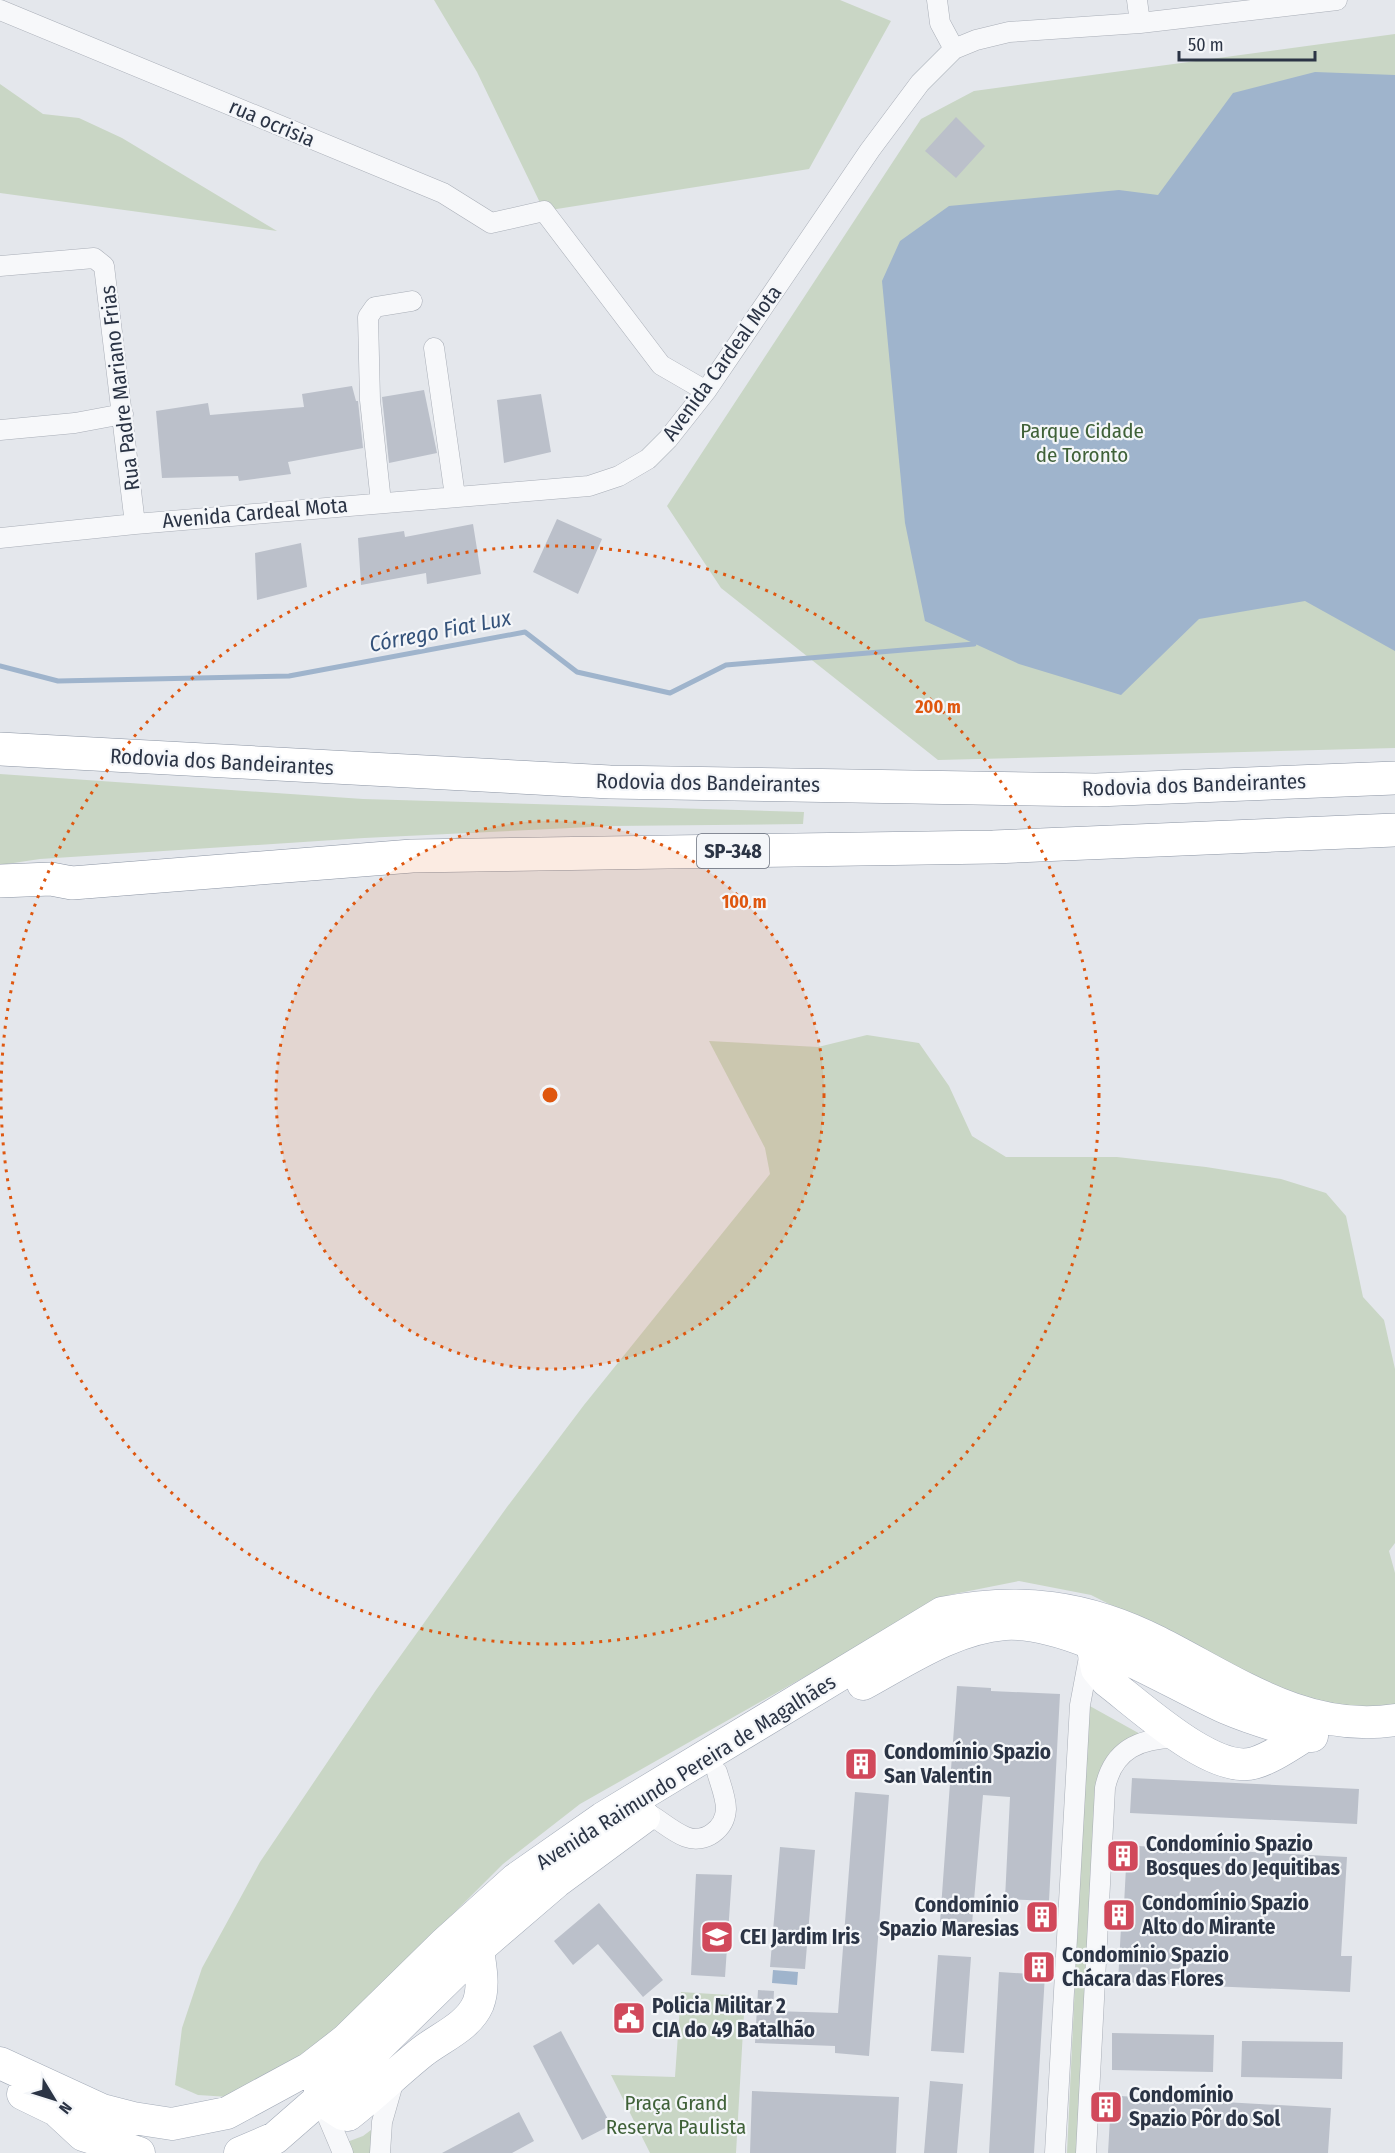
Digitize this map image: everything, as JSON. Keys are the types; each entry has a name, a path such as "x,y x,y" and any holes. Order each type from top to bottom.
{"highway":[{"name":"Rodovia dos Bandeirantes","path":"7,752 610,782 1096,790 1395,778"},
{"name":"SP-348","path":"72,883 412,856 993,847 1395,830"},
{"path":"0,881 51,879 72,883"},
{"path":"0,900 45,893 72,883"}],"main road":[{"name":"Avenida Raimundo Pereira de Magalhães","path":"240,2153 274,2138 369,2056 432,1975 516,1879 603,1818 942,1613 978,1606 1016,1604 1078,1612 1103,1633"},
{"name":"Avenida Raimundo Pereira de Magalhães","path":"0,2063 102,2110 172,2124 227,2113 309,2068 432,1975 478,1948 556,1882 649,1814 900,1664 942,1642 979,1629 1007,1624 1103,1633 1156,1641 1263,1711 1308,1734 1324,1738 1395,1738"},
{"path":"1103,1633 1097,1669 1107,1681 1191,1743 1217,1759 1238,1765 1254,1763 1308,1734"},
{"name":"Avenida Raimundo Pereira de Magalhães","path":"1263,1711 1299,1713 1376,1723 1395,1720"},
{"path":"1191,1743 1229,1743 1243,1736 1263,1711"},
{"path":"346,2040 320,2078 320,2099 348,2115 423,2051 469,2017 478,2002 482,1979 478,1948"},
{"path":"432,1975 455,2003 454,2030"},
{"path":"0,2085 45,2103 93,2144 138,2153"}],"street":[{"path":"937,0 940,23 954,49"},
{"path":"1137,0 1140,23"},
{"name":"Avenida Cardeal Mota","path":"0,538 381,502 589,486 619,476 648,459 668,439 706,391 870,150 920,83 954,49 976,40 1009,32 1140,23 1337,0"},
{"name":"rua ocrisia","path":"0,10 442,194 491,223 544,211 662,365 706,391"},
{"name":"Rua Padre Mariano Frias","path":"0,266 94,258 100,260 106,274 135,524"},
{"path":"381,502 370,400 368,317 375,307 412,301"},
{"path":"434,348 455,496"},
{"path":"0,430 75,423 123,414"},
{"path":"1055,2153 1080,1705 1103,1633"},
{"path":"1086,2153 1103,1818 1108,1774 1123,1755 1141,1742 1157,1737 1191,1743"},
{"path":"649,1814 683,1836 692,1839 710,1836 721,1825 726,1809 717,1772"},
{"path":"380,2153 382,2122 396,2075"},
{"path":"320,2099 343,2153"}],"green space":[{"path":"434,0 840,0 891,21 809,169 544,211 477,72"},
{"name":"Parque Cidade de Toronto","path":"1395,34 1395,748 938,760 721,588 667,506 921,119 974,91"},
{"path":"0,84 43,114 79,118 122,138 277,231 0,193"},
{"path":"0,774 363,799 804,812 803,824 612,826 364,838 40,859 0,865"},
{"path":"867,1035 919,1043 949,1086 972,1136 1006,1157 1117,1157 1206,1167 1281,1179 1326,1193 1346,1216 1363,1297 1384,1320 1395,1369 1395,1543 1389,1551 1395,1573 1395,1716 1331,1715 1091,1595 1019,1581 949,1595 580,1804 503,1864 349,2018 288,2066 229,2097 198,2095 175,2085 182,2028 202,1968 260,1862 376,1690 507,1507 584,1405 770,1174 765,1148 709,1041 818,1047"},
{"path":"1088,1705 1142,1735 1120,1744 1102,1767 1082,2153 1067,2153"},
{"name":"Praça Grand Reserva Paulista","path":"681,1992 745,1996 736,2153 650,2153 611,2075 675,2077"},
{"path":"375,2127 376,2153 352,2153 347,2142 363,2136"}],"water":[{"path":"1315,72 1395,75 1395,651 1305,601 1199,619 1121,695 1019,664 925,621 905,523 882,281 900,241 949,206 1119,190 1158,195 1233,93"},
{"path":"773,1970 798,1972 797,1985 772,1983"}],"building":[{"path":"956,117 985,146 956,178 925,151"},
{"path":"352,386 356,401 358,401 363,448 288,462 291,474 239,481 238,476 162,478 156,411 208,403 210,415 304,407 302,394"},
{"path":"424,390 437,453 389,463 382,397"},
{"path":"541,394 551,452 504,463 497,400"},
{"path":"557,519 602,539 578,594 533,572"},
{"path":"473,524 481,574 427,584 426,573 361,585 358,538 404,531 405,537"},
{"path":"301,543 307,587 257,600 255,553"},
{"path":"957,1686 991,1688 991,1691 1060,1694 1049,1901 1005,1899 1010,1797 983,1795 972,1924 940,1922"},
{"path":"1132,1778 1359,1789 1357,1824 1130,1813"},
{"path":"855,1792 889,1795 869,2056 835,2053 835,2046 755,2043 758,1990 774,1991 773,2011 838,2013"},
{"path":"1119,1845 1347,1857 1341,1956 1352,1956 1350,1992 1118,1982 1121,1927 1113,1926 1115,1904 1124,1905 1126,1867 1117,1866"},
{"path":"780,1847 815,1850 805,1969 770,1967"},
{"path":"696,1874 732,1875 725,1977 691,1975"},
{"path":"599,1903 663,1980 643,1997 598,1944 573,1965 554,1941"},
{"path":"938,1955 971,1957 964,2053 931,2051"},
{"path":"999,1972 1045,1975 1034,2153 989,2153"},
{"path":"561,2031 611,2125 582,2140 533,2046"},
{"path":"1112,2033 1214,2035 1213,2072 1112,2070"},
{"path":"1242,2041 1343,2042 1342,2079 1241,2077"},
{"path":"930,2081 963,2084 957,2153 924,2153"},
{"path":"752,2091 899,2097 896,2153 750,2153"},
{"path":"1102,2095 1331,2108 1328,2153 1108,2153 1110,2118 1101,2117"},
{"path":"519,2112 534,2141 512,2153 442,2153"}],"waterway":[{"name":"Córrego Fiat Lux","path":"0,666 58,681 289,676 525,632 577,672 670,693 726,665 974,644"}],"place":[{"name":"Condomínio Spazio San Valentin","path":"861,1764"},
{"name":"Condomínio Spazio Bosques do Jequitibas","path":"1123,1856"},
{"name":"Condomínio Spazio Alto do Mirante","path":"1119,1915"},
{"name":"Condomínio Spazio Maresias","path":"1042,1917"},
{"name":"CEI Jardim Iris","path":"717,1937"},
{"name":"Condomínio Spazio Chácara das Flores","path":"1039,1967"},
{"name":"Policia Militar 2 CIA do 49 Batalhão","path":"629,2018"},
{"name":"Condomínio Spazio Pôr do Sol","path":"1106,2107"}]}
